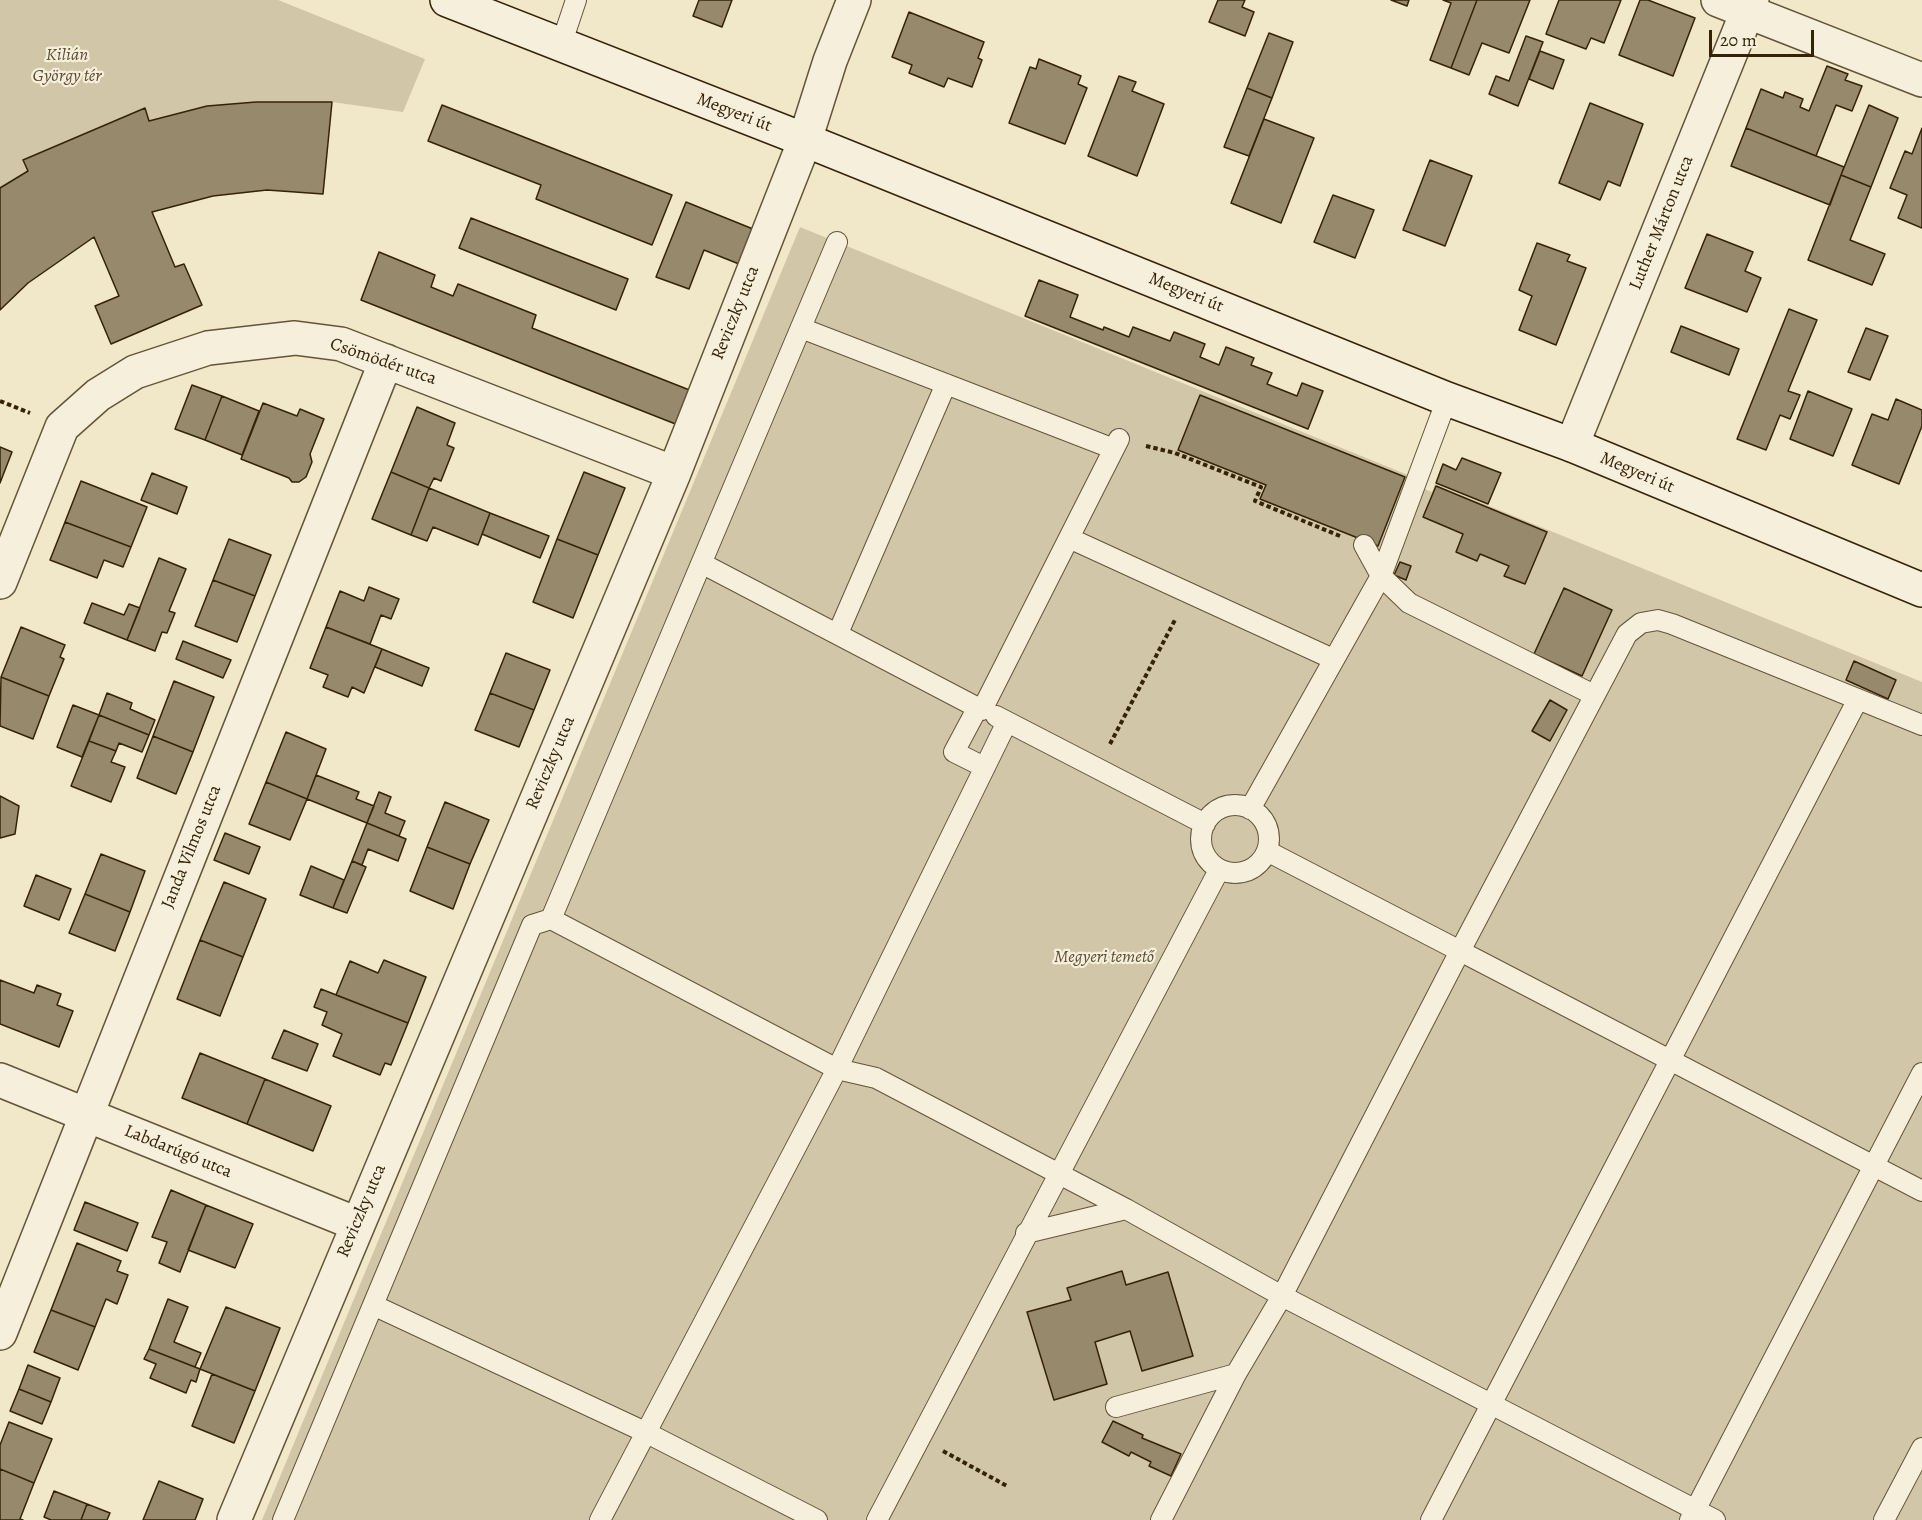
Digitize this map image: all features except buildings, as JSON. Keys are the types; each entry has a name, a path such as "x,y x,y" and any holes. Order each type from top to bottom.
{"street":[{"name":"Megyeri út","path":"447,0 805,140 1447,399 1572,445 1922,590"},
{"name":"Reviczky utca","path":"234,1520 674,473 805,140 830,61 854,0"},
{"path":"1739,4 1922,80"},
{"name":"Luther Márton utca","path":"1572,445 1739,4"},
{"name":"Csömödér utca","path":"0,582 62,427 98,395 135,372 208,348 295,338 341,344 674,473"},
{"name":"Janda Vilmos utca","path":"0,1334 386,361"},
{"name":"Labdarúgó utca","path":"0,1080 357,1224"}],"lane":[{"path":"561,45 576,0"},
{"path":"551,919 703,564 837,242"},
{"path":"801,328 946,384 1117,444 980,709 954,752 984,767"},
{"path":"838,633 946,384"},
{"path":"1250,809 1381,576 1447,399"},
{"path":"1069,538 1333,659"},
{"path":"1364,545 1381,576 1409,603 1594,695"},
{"path":"703,564 1205,824"},
{"path":"1161,1520 1236,1374 1282,1296 1627,634 1641,623 1658,620 1922,725"},
{"path":"1431,1520 1858,699"},
{"path":"600,1520 837,1069 1007,722"},
{"path":"1235,805 1250,809 1263,819 1268,829 1267,851 1262,861 1242,873 1219,870 1209,863 1203,852 1201,841 1205,824 1215,812 1224,807 1235,805"},
{"path":"1267,851 1922,1191"},
{"path":"877,1520 1057,1173 1219,870"},
{"path":"283,1520 532,925 551,919 837,1069 876,1078 1126,1209 1282,1296 1492,1403 1692,1515 1715,1520"},
{"path":"1692,1515 1922,1073"},
{"path":"1026,1233 1126,1209"},
{"path":"373,1305 645,1432 817,1520"},
{"path":"1116,1407 1236,1374"},
{"path":"1884,1520 1922,1448"}],"path":[{"path":"1117,444 1175,453 1261,487 1255,501 1364,545"},
{"path":"1098,769 1188,594"},
{"path":"919,1437 1007,1486"}],"green space":[{"name":"Kilián György tér","path":"0,0 278,0 425,59 403,112 332,102 256,102 207,106 149,121 144,108 24,159 28,171 0,188"},
{"name":"Megyeri temető","path":"800,227 1408,475 1407,482 1432,492 1435,484 1922,682 1922,1520 262,1520"}]}
